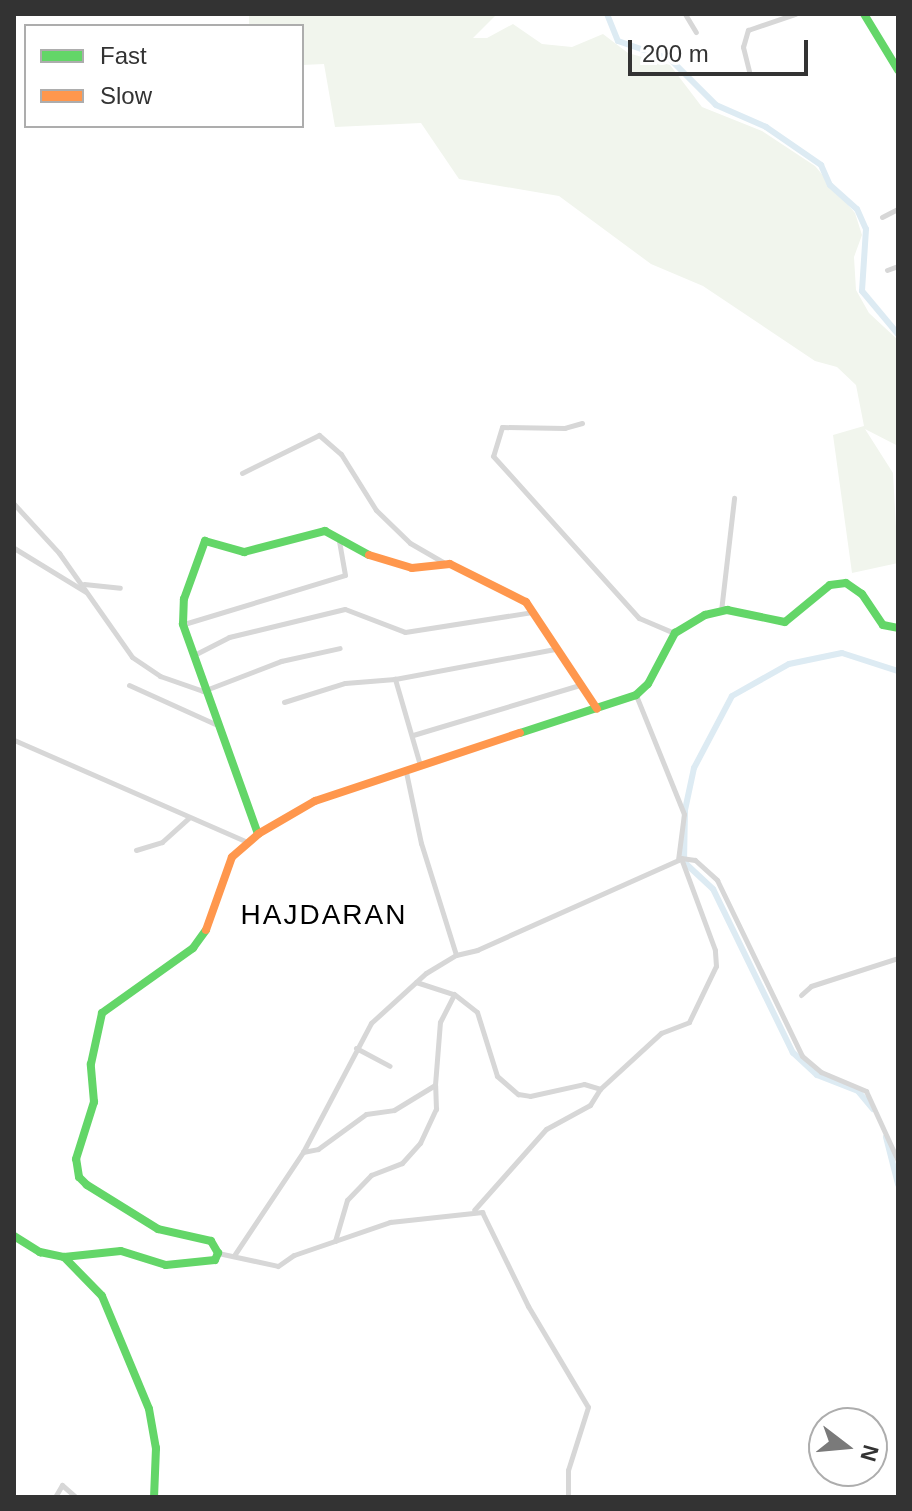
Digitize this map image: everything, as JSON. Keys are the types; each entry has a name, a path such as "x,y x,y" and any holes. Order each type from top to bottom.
{"main road":[{"path":"864,14 898,70"},
{"path":"258,834 203,691 183,624 184,599 205,541 244,552 325,531 398,567 443,562 526,602 597,709"},
{"path":"14,1236 40,1252 64,1257 121,1251 166,1265 206,1262 218,1253 211,1241 158,1229 87,1185 75,1164 94,1102 91,1064 102,1013 193,948 211,922 229,864 258,834 315,801 636,695 648,684 675,633 721,611 785,622 830,585 846,583 862,594 883,625 898,628"},
{"path":"64,1257 102,1296 149,1409 156,1448 154,1497"}],"street":[{"path":"685,14 696,32"},
{"path":"749,71 743,47 748,30 795,14"},
{"path":"882,217 898,209"},
{"path":"887,270 898,266"},
{"path":"582,423 565,428 502,427 493,456 642,622 675,633"},
{"path":"242,473 319,435 341,454 384,519 410,543 443,562"},
{"path":"721,611 734,529 734,498"},
{"path":"14,504 83,584 132,657 148,670 203,691 281,661 340,648"},
{"path":"183,624 345,575 339,538"},
{"path":"14,548 86,592"},
{"path":"83,584 120,588"},
{"path":"193,656 229,637 345,609 405,632 534,612"},
{"path":"284,702 345,683 395,679 557,649"},
{"path":"395,679 421,767"},
{"path":"129,685 215,724"},
{"path":"413,735 580,685"},
{"path":"473,1211 546,1129 590,1105 600,1089 661,1033 689,1022 716,966 715,950 683,857 684,814 636,695"},
{"path":"14,740 247,842"},
{"path":"406,772 421,843 456,955"},
{"path":"136,850 162,842 189,818"},
{"path":"235,1254 303,1152 371,1023 416,982 456,955 477,950 683,857"},
{"path":"683,857 723,890 802,1056 821,1072 866,1091 898,1161"},
{"path":"801,995 811,986 898,958"},
{"path":"416,982 454,994 477,1012 497,1076 510,1089 530,1096 584,1084 600,1089"},
{"path":"335,1241 347,1200 371,1175 402,1163 420,1143 436,1109 440,1022 454,994"},
{"path":"356,1048 390,1066"},
{"path":"303,1152 318,1149 366,1114 394,1110 435,1085"},
{"path":"218,1253 235,1254 278,1266 335,1241 413,1216 473,1211 488,1221 546,1339 583,1391 586,1421 568,1470 568,1497"},
{"path":"55,1497 62,1485 76,1497"}],"shaded area":[{"path":"249,14 497,14 473,38 487,38 513,24 542,44 572,47 603,34 628,53 670,65 702,107 762,131 815,166 855,213 862,235 854,257 856,290 869,313 898,340 898,446 865,429 893,473 898,563 852,573 833,435 864,426 856,385 837,367 815,361 703,286 651,264 559,196 459,179 421,123 335,127 324,64 304,65 304,24 249,24"}],"waterway":[{"path":"607,14 618,41 670,59 716,105 766,127 821,165 830,185 857,209 866,229 862,291 898,334"},
{"path":"873,1109 858,1091 817,1075 793,1053 713,889 684,862 685,810 694,768 732,696 789,664 842,653 898,671"},
{"path":"886,1137 898,1184"}],"traffic: fast":[{"path":"864,14 898,70"},
{"path":"258,834 183,624 184,599 205,541 244,552 325,531 369,555"},
{"path":"520,733 636,695 648,684 675,633 705,615 727,610 785,622 830,585 846,583 862,594 883,625 898,628"},
{"path":"14,1236 40,1252 64,1257 121,1251 166,1265 215,1260 218,1253 211,1241 158,1229 87,1185 79,1177 76,1159 94,1102 91,1064 102,1013 193,948 206,930"},
{"path":"64,1257 102,1296 149,1409 156,1448 154,1497"}],"traffic: slow":[{"path":"369,555 412,568 450,564 526,602 597,709"},
{"path":"206,930 232,857 258,834 315,801 520,733"}],"district":[{"name":"HAJDARAN","path":"324,915"}]}
